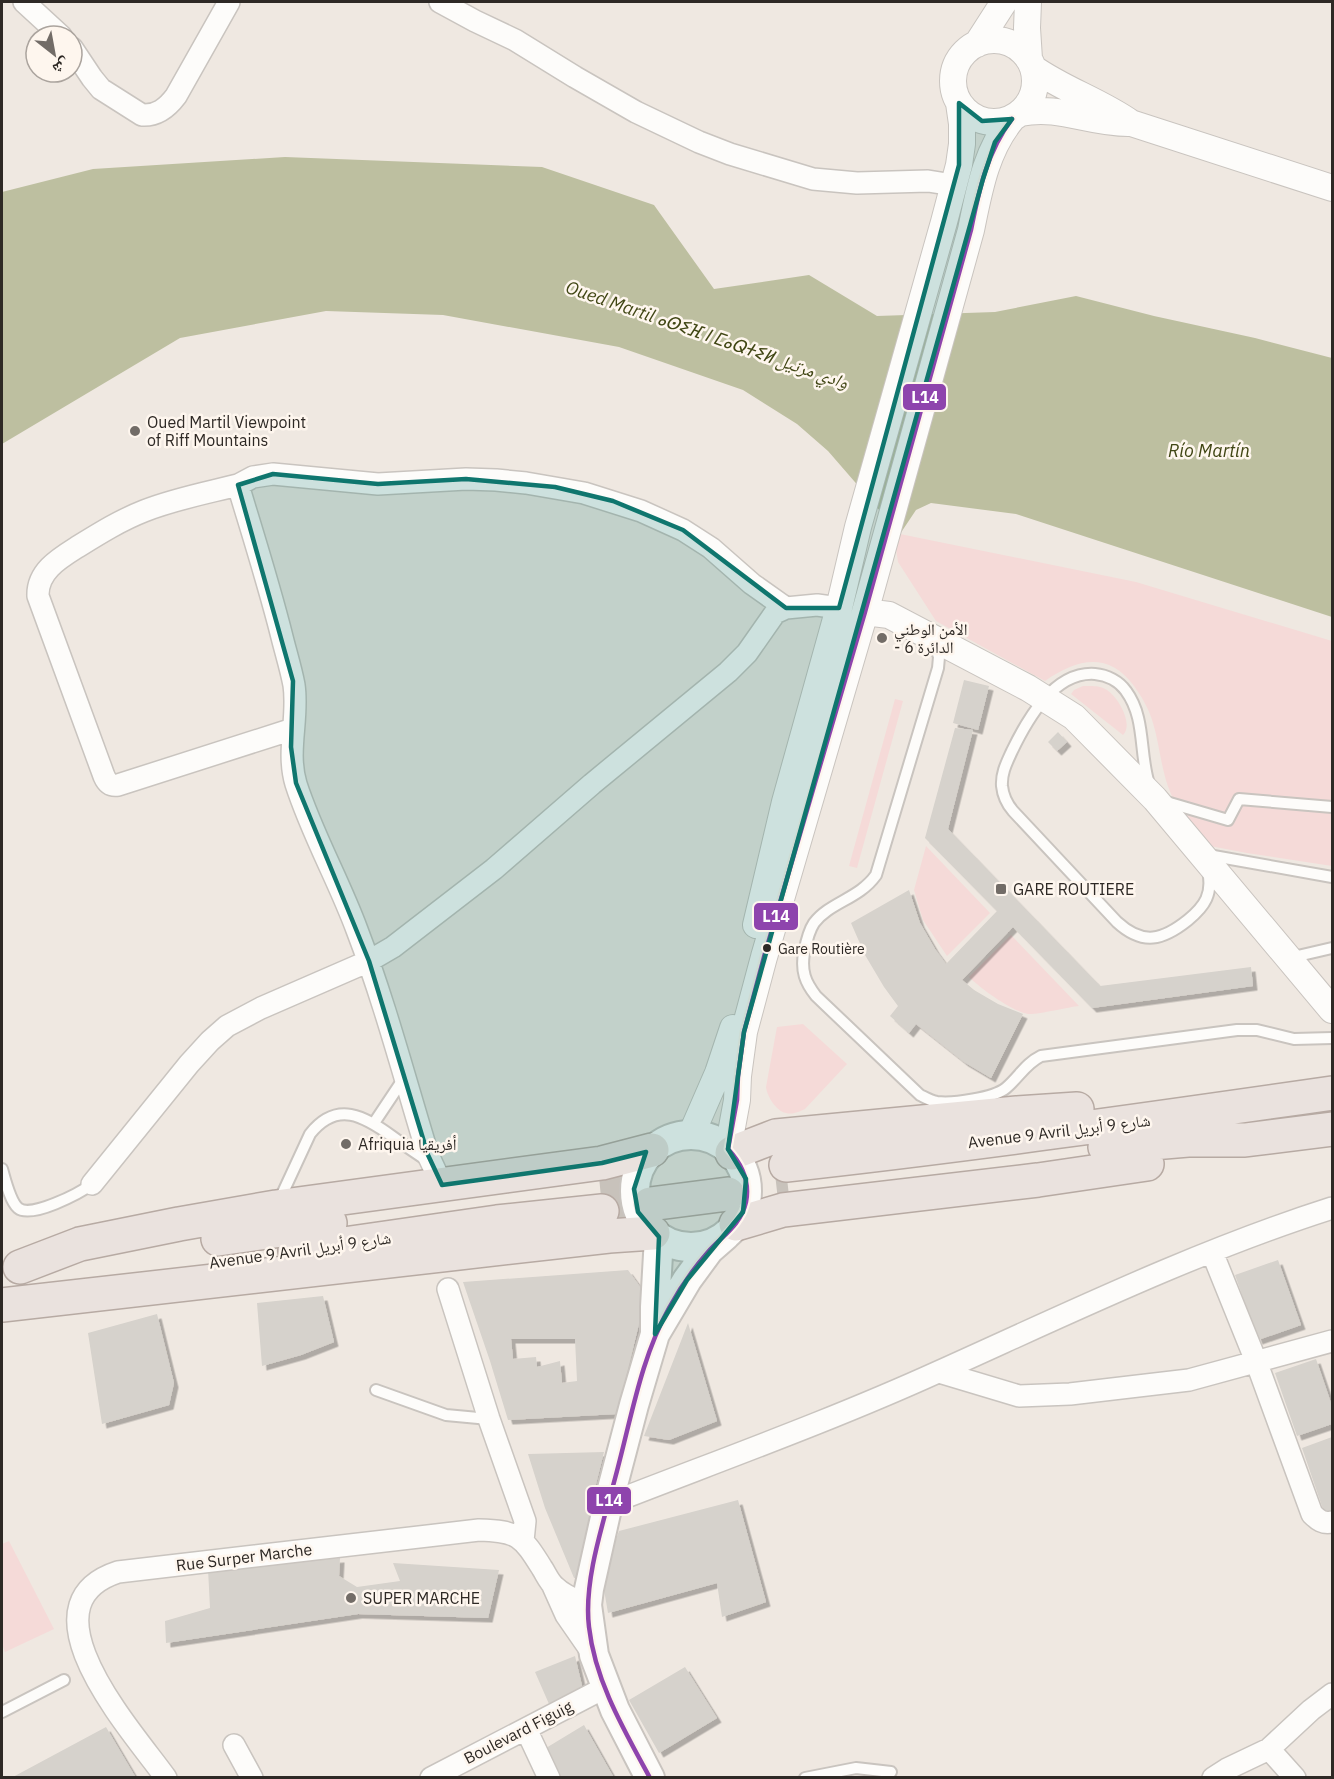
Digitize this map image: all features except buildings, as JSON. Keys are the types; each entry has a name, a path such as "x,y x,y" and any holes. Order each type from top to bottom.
{"highway":[{"name":"Avenue 9 Avril شارع 9 أبريل","path":"1332,1093 1123,1124 868,1156 787,1176 1188,1140 1245,1140 1332,1129"},
{"path":"2,1305 609,1236 653,1214 730,1188 776,1136 1017,1113 1100,1108 1219,1109"},
{"path":"730,1188 783,1210 1038,1180 1158,1162 1245,1140"},
{"path":"11,1269 80,1244 436,1174 602,1163 652,1150"},
{"name":"Avenue 9 Avril شارع 9 أبريل","path":"2,1305 66,1285 476,1225 601,1199 432,1207 11,1269"}],"main road":[{"path":"650,1778 626,1732 594,1655 587,1605 592,1571 608,1504 655,1334 687,1280 710,1250 730,1188 717,1141 704,1136 677,1136 652,1150 644,1158 636,1177 635,1201 644,1222 653,1214"},
{"path":"653,1214 675,1245 694,1247 730,1188"},
{"path":"653,1214 655,1334"}],"street":[{"path":"24,2 48,24"},
{"path":"84,66 100,89 135,112 148,116 158,112 167,107 176,96 229,2"},
{"path":"440,2 515,40 636,112 730,154 813,179 856,183 928,181 954,185"},
{"path":"977,44 1004,2"},
{"path":"730,1188 738,1076 744,1032 764,957 865,612 990,155 1003,130 1027,106 1035,88 1027,28 1028,2"},
{"path":"691,1135 718,1073 736,1020 785,802 858,527 954,185 962,144 959,103 953,85 956,65 968,49 977,44 986,41 1006,42 1023,52 1031,64 1061,86 1111,109 1131,123"},
{"path":"959,103 965,111 982,121 1002,122 1016,116 1045,110 1094,120 1131,123 1332,188"},
{"path":"293,729 118,785 109,784 104,776 38,596 39,580 48,568 63,555 108,528 144,511 238,485 254,477 273,474 378,484 466,479 496,480 584,494 641,511 690,534 711,548 752,584 786,608"},
{"path":"238,485 273,600 296,696 291,747 296,783 312,828 343,893 369,961 436,1174"},
{"path":"92,1184 189,1064 227,1026 261,1008 369,961 406,937 494,869 592,784 718,681 747,653 775,613 786,608 817,605 838,608"},
{"path":"865,612 888,615 1044,698 1074,717 1155,799 1332,1010"},
{"path":"608,1504 804,1428 939,1372 1038,1326 1212,1252 1332,1209"},
{"path":"1212,1252 1256,1361 1312,1514 1324,1523 1332,1522"},
{"path":"448,1289 489,1419 525,1521 523,1540 552,1586 566,1615 594,1655"},
{"path":"939,1372 1018,1396 1070,1394 1189,1380 1332,1341"},
{"name":"Rue Surper Marche","path":"166,1778 106,1697 83,1649 78,1632 80,1605 86,1593 105,1576 129,1570 479,1530 502,1530 523,1540"},
{"path":"552,1586 570,1598 587,1605"},
{"name":"Boulevard Figuig","path":"431,1778 606,1687"},
{"path":"1213,1778 1236,1764 1269,1749 1332,1694"},
{"path":"526,1729 549,1778"},
{"path":"234,1745 252,1778"},
{"path":"1269,1749 1288,1774"}],"lane":[{"path":"928,637 937,647 938,668 881,864 869,885 825,913 814,923 806,939 802,964 808,986 816,996 920,1095 928,1100 940,1102 956,1102 995,1094 1005,1089 1030,1061 1041,1056 1237,1030 1257,1030 1294,1039 1332,1038"},
{"path":"1332,807 1239,799 1228,820 1155,799 1145,769 1139,719 1133,702 1125,689 1115,680 1102,674 1088,673 1074,677 1044,698 1024,726 1006,765 1002,780 1006,800 1013,811 1117,922 1136,935 1152,938 1167,935 1191,918 1204,904 1209,890 1209,874 1202,854 1332,877"},
{"path":"1288,958 1332,948"},
{"path":"374,1123 404,1077"},
{"path":"276,1207 310,1134 317,1125 331,1117 351,1114 374,1123 436,1174"},
{"path":"2,1169 13,1202 22,1210 31,1210 56,1203 79,1193 92,1184"},
{"path":"376,1389 446,1415 489,1419"},
{"path":"2,1712 64,1680"},
{"path":"805,1778 856,1768 891,1772"}],"highlighted area":[{"path":"959,103 982,121 1012,119 995,142 983,179 744,1032 728,1149 746,1179 743,1212 687,1280 655,1334 659,1237 638,1212 634,1189 646,1152 602,1163 442,1185 428,1155 369,961 296,783 291,747 293,681 238,485 273,474 378,484 466,479 555,487 613,501 683,530 786,608 839,608 959,165"}],"shaded area":[{"path":"900,534 1136,582 1332,641 1332,866 1210,846 1174,800 1145,703 1124,675 1114,667 1092,662 1069,668 1045,681 936,621 898,562 896,549"},
{"path":"1083,686 1101,687 1116,698 1126,718 1126,730 1123,735 1071,694"},
{"path":"895,699 903,701 857,868 849,866"},
{"path":"926,846 990,913 947,956 923,920 914,890"},
{"path":"1011,935 1079,1006 1028,1014 997,999 969,977"},
{"path":"803,1024 847,1064 805,1109 789,1113 782,1112 770,1099 766,1087 777,1027"},
{"path":"9,1541 54,1629 5,1652 2,1644 2,1544"}],"water":[{"name":"Río Martín","path":"285,157 542,167 654,205 714,289 809,275 877,316 995,312 1076,296 1332,358 1332,617 1016,514 931,503 916,510 900,534 828,451 797,424 743,390 619,347 443,315 326,311 180,338 2,444 2,192 93,169"}],"tunnel":[{"path":"600,1187 650,1182"},
{"path":"728,1194 788,1187"},
{"path":"602,1211 650,1204"}],"transit line":[{"name":"L14","path":"650,1778 612,1705 597,1667 592,1647 588,1608 592,1567 639,1386 660,1326 673,1301 697,1265 730,1230 744,1210 747,1195 746,1180 728,1149 737,1100 744,1032 865,612 971,230 981,186 996,145 1012,119"}],"place":[{"name":"Oued Martil Viewpoint of Riff Mountains","path":"135,431"},
{"name":"الأمن الوطني - الدائرة 6","path":"882,638"},
{"name":"GARE ROUTIERE","path":"1001,889"},
{"name":"Gare Routière","path":"767,948"},
{"name":"Afriquia أفريقيا","path":"346,1144"},
{"name":"SUPER MARCHE","path":"351,1598"}],"water label":[{"name":"Oued Martil ⴰⵙⵉⴼ ⵏ ⵎⴰⵕⵜⵉⵍ وادي مرتيل","path":"707,335"}]}
